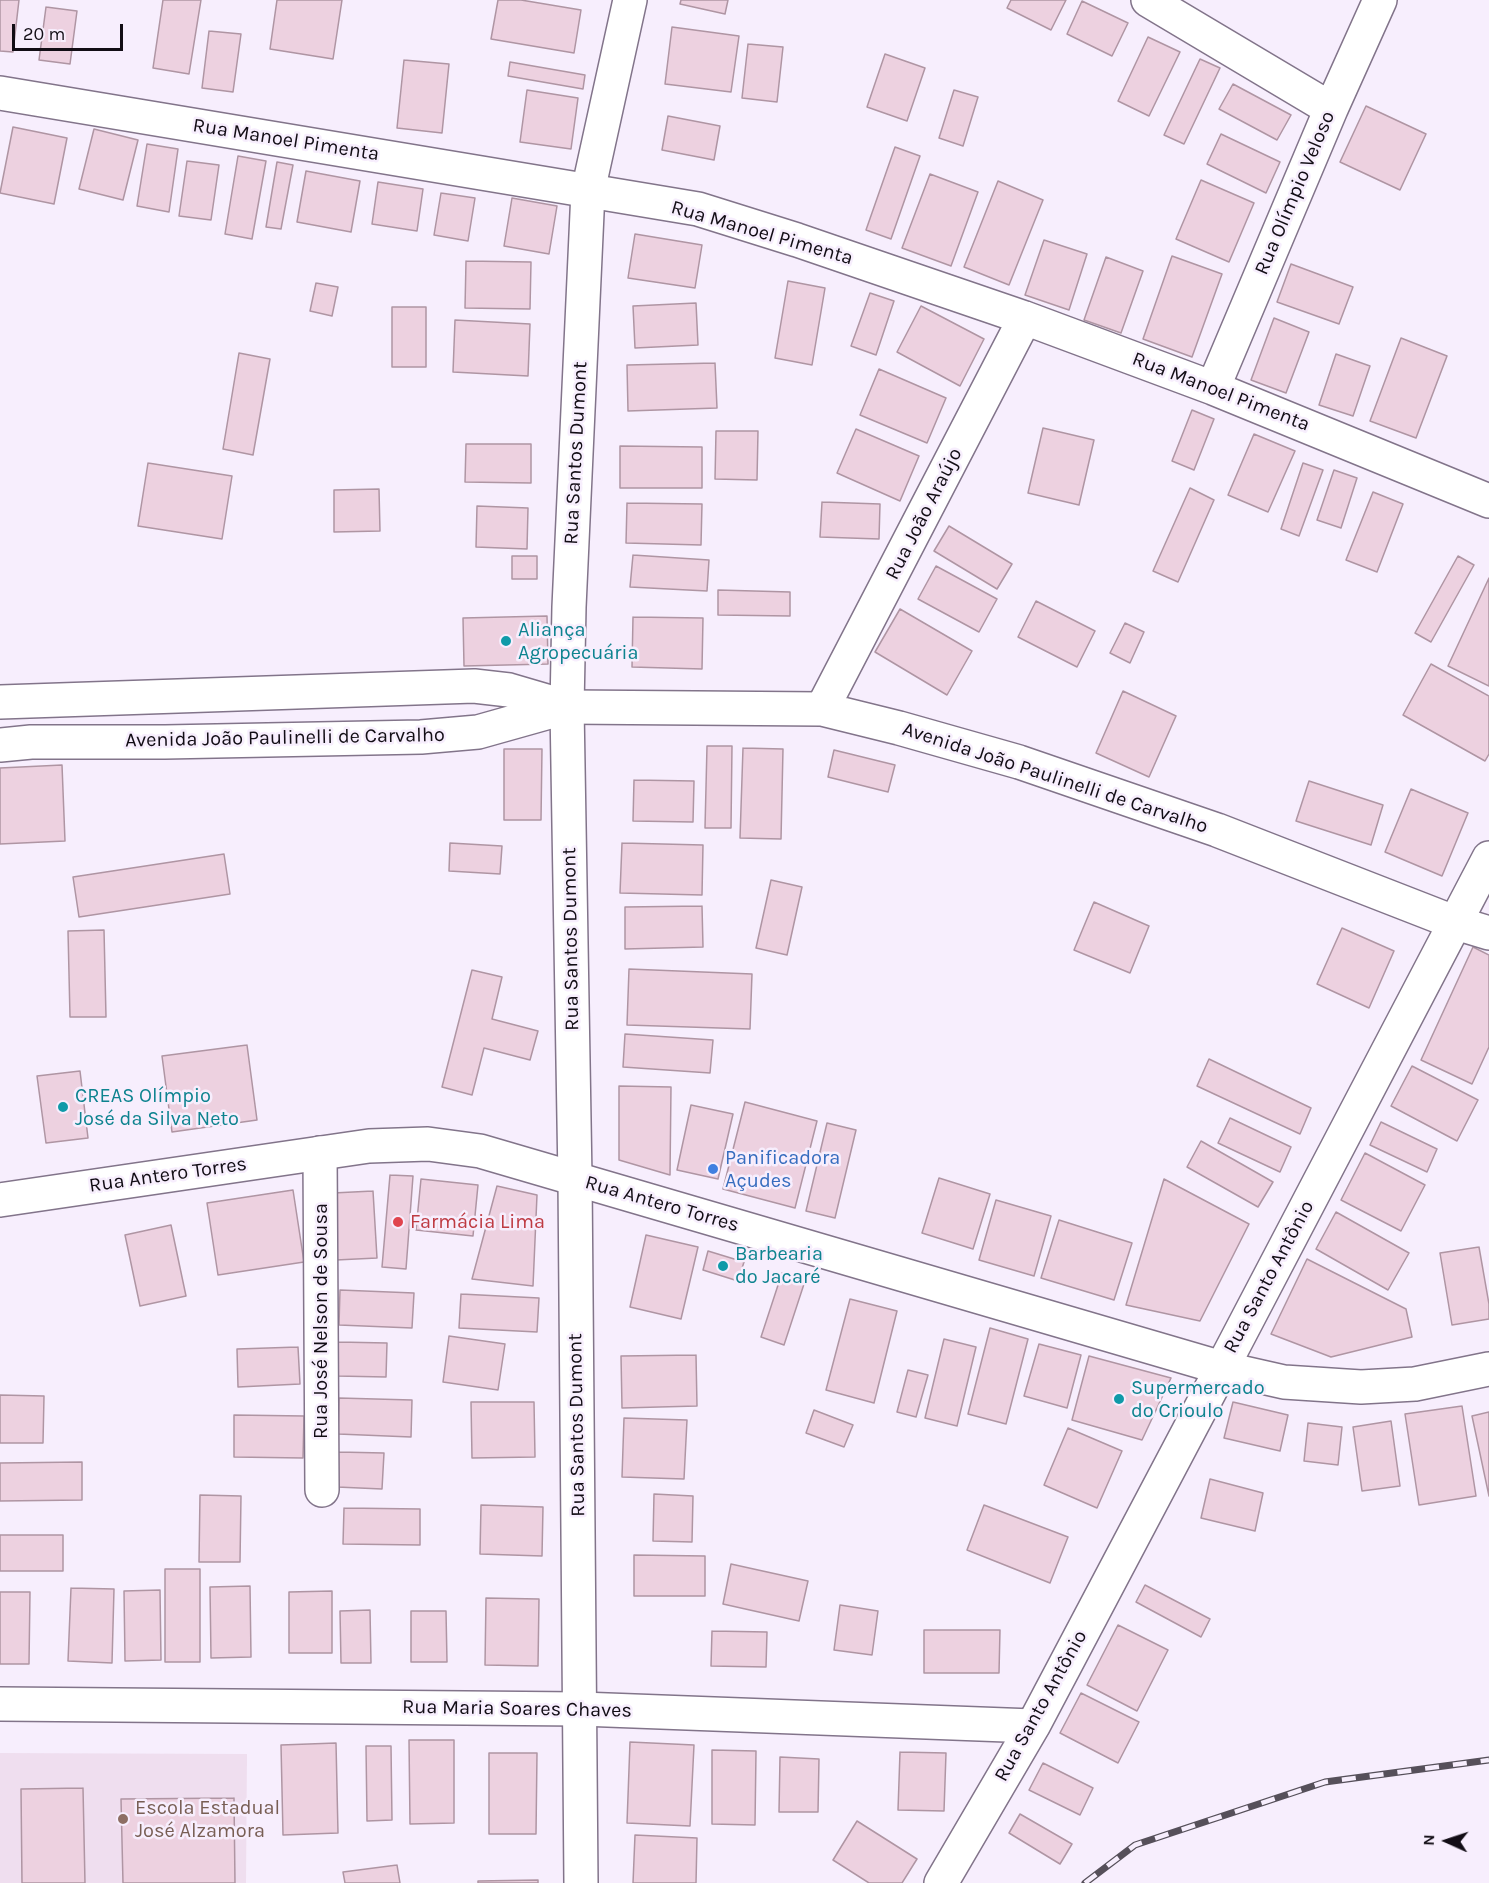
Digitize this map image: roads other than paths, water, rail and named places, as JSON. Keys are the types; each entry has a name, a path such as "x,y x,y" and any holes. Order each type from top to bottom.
{"street":[{"name":"Rua Santos Dumont","path":"581,1883 581,1709 567,705 569,607 588,191 630,0"},
{"path":"1148,0 1331,109"},
{"name":"Rua Olímpio Veloso","path":"1213,388 1331,109 1380,0"},
{"name":"Rua Manoel Pimenta","path":"0,93 698,210 796,240 1025,318 1213,388 1489,501"},
{"name":"Rua João Araújo","path":"822,709 1025,318"},
{"name":"Avenida João Paulinelli de Carvalho","path":"0,702 474,686 509,690 567,705 822,709 1018,762 1217,830 1456,923 1489,933"},
{"name":"Avenida João Paulinelli de Carvalho","path":"0,745 32,742 421,737 478,732 567,705"},
{"name":"Rua Santo Antônio","path":"941,1883 1033,1726 1489,858"},
{"name":"Rua Antero Torres","path":"0,1200 369,1146 428,1144 480,1151 1222,1368 1284,1382 1361,1387 1415,1384 1489,1369"},
{"name":"Rua José Nelson de Sousa","path":"320,1153 322,1490"},
{"name":"Rua Maria Soares Chaves","path":"0,1704 581,1709 1033,1726"}],"railway":[{"path":"1085,1883 1135,1845 1325,1782 1489,1760"}],"place":[{"name":"Aliança Agropecuária","path":"506,641"},
{"name":"CREAS Olímpio José da Silva Neto","path":"63,1107"},
{"name":"Panificadora Açudes","path":"713,1169"},
{"name":"Farmácia Lima","path":"398,1222"},
{"name":"Barbearia do Jacaré","path":"723,1266"},
{"name":"Supermercado do Crioulo","path":"1119,1399"},
{"name":"Escola Estadual José Alzamora","path":"123,1819"}]}
